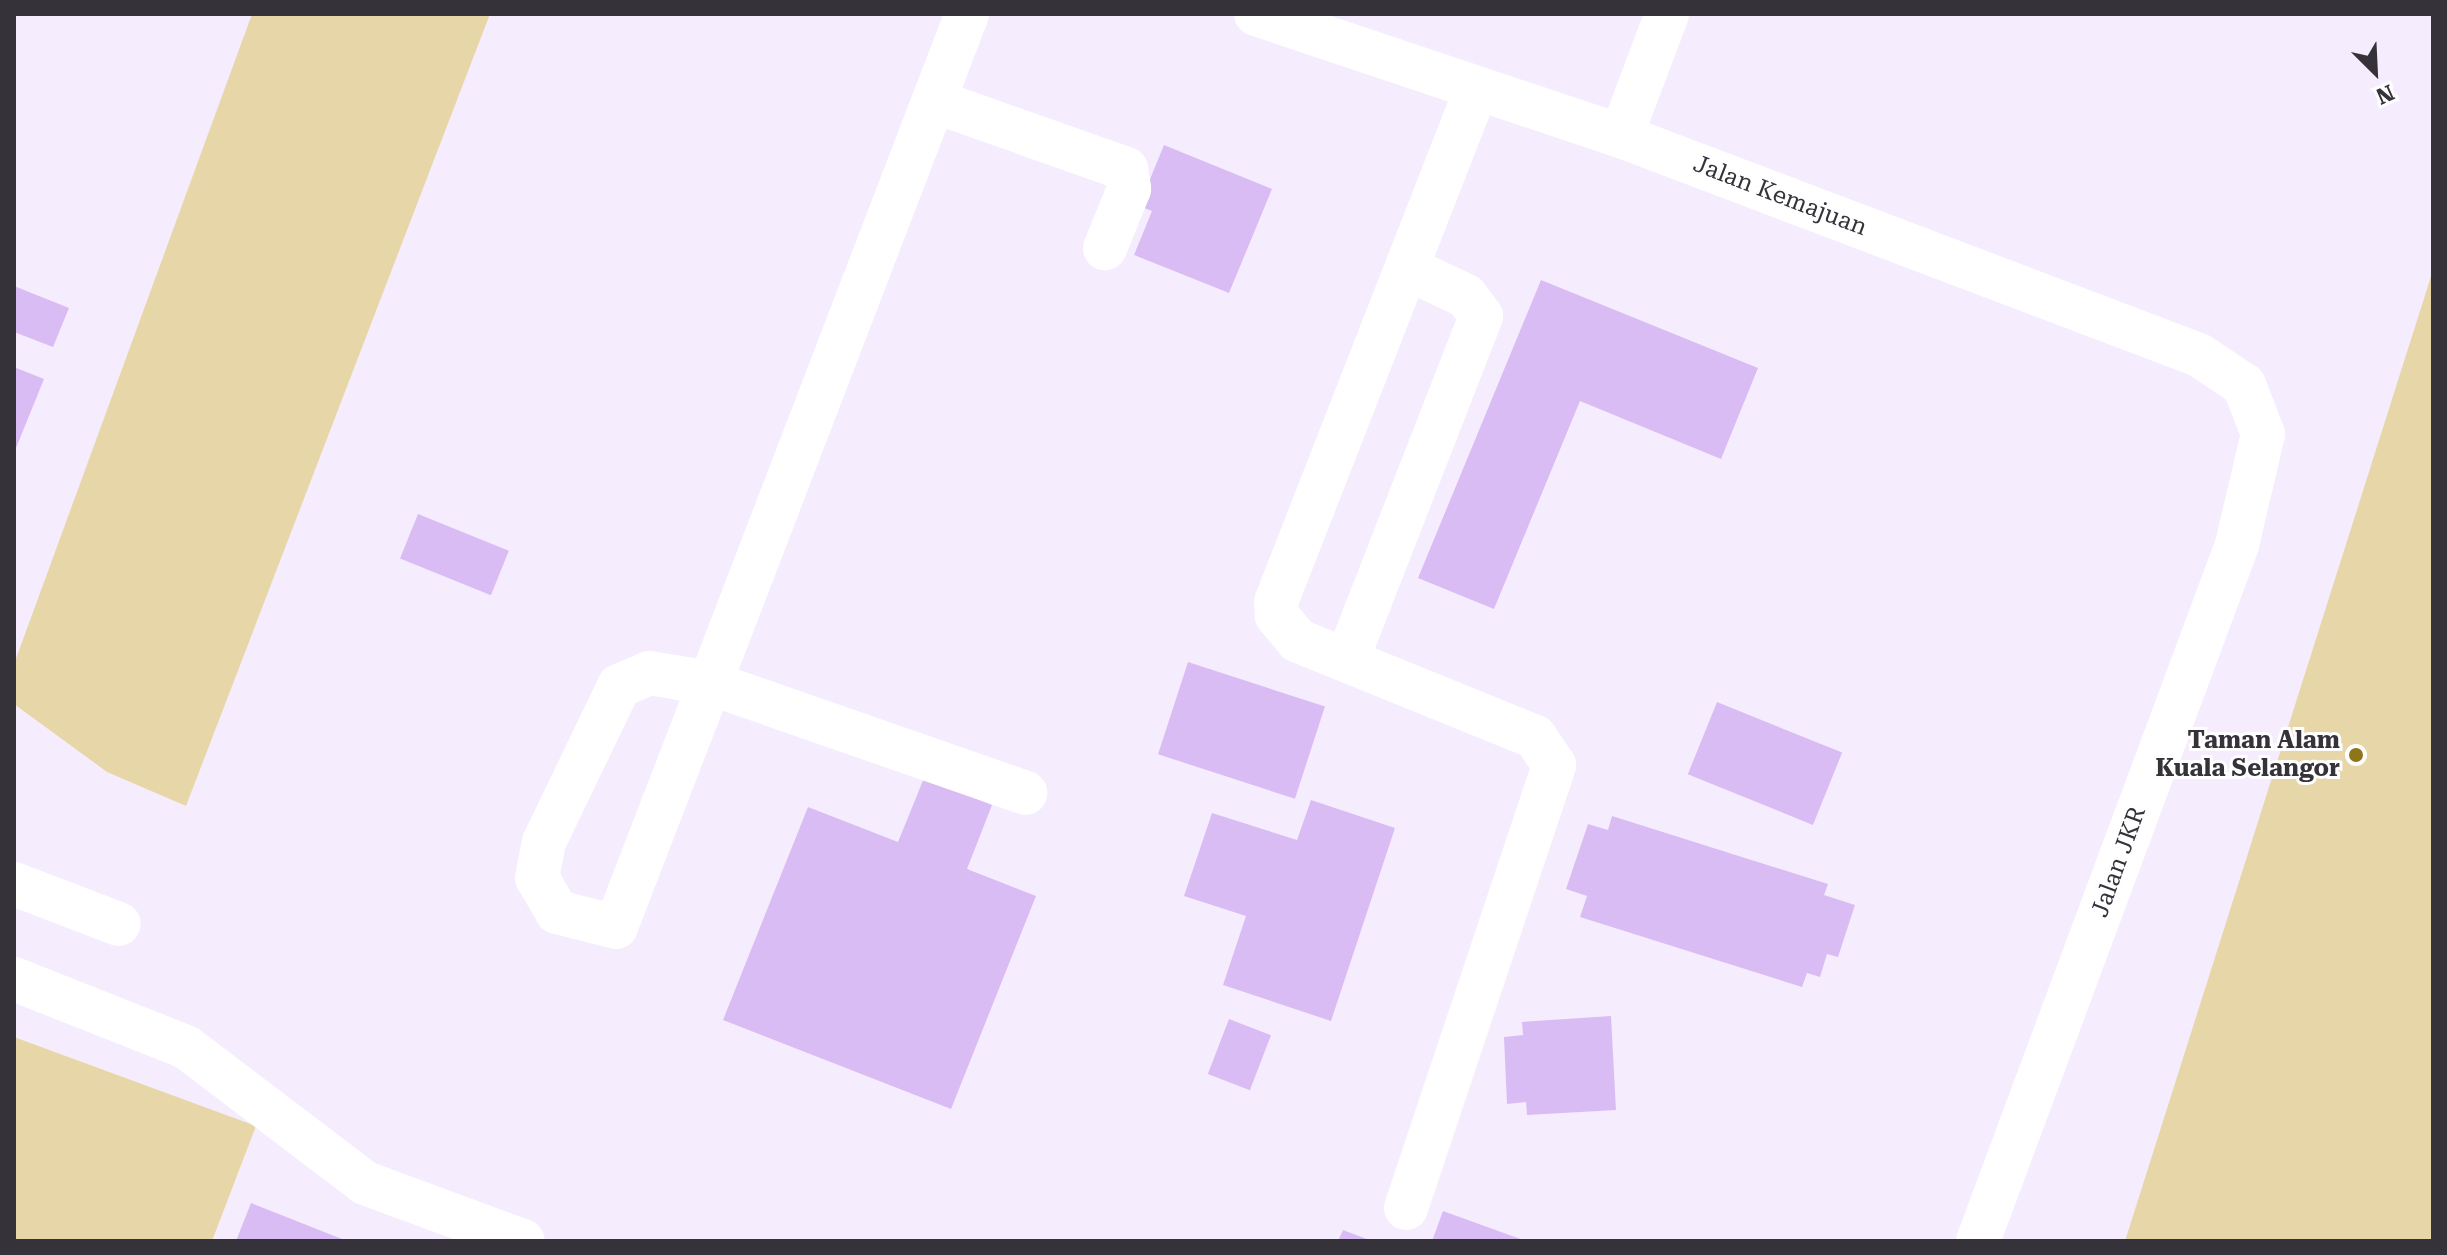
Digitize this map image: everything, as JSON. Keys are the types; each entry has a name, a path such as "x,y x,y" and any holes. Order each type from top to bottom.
{"street":[{"path":"967,14 934,101 710,683 616,927 557,912 537,878 544,842 619,686 649,673 710,683 1025,793"},
{"name":"Jalan Kemajuan","path":"1256,14 1621,136 2199,355 2244,385 2263,434"},
{"path":"1621,136 1667,14"},
{"path":"1406,1208 1554,765 1535,737 1298,641 1277,616 1276,602 1409,269 1476,90"},
{"path":"934,101 1126,169 1129,189 1105,248"},
{"path":"1347,660 1481,316 1466,296 1409,269"},
{"name":"Jalan JKR","path":"1978,1241 2237,545 2263,434"},
{"path":"14,884 119,924"},
{"path":"14,979 186,1047 365,1183 523,1241"}],"shaded area":[{"path":"252,14 490,14 186,806 107,772 14,704 14,664"},
{"name":"Taman Alam Kuala Selangor","path":"2433,270 2433,1241 2125,1241"},
{"path":"14,1037 256,1126 212,1241 14,1241"}],"building":[{"path":"1164,145 1272,189 1229,293 1134,255 1152,211 1139,206"},
{"path":"1541,280 1758,368 1721,459 1580,401 1494,609 1418,578"},
{"path":"14,286 69,308 53,347 14,332"},
{"path":"14,367 44,379 14,453"},
{"path":"418,514 509,551 491,595 400,559"},
{"path":"1188,662 1325,706 1295,799 1158,754"},
{"path":"1717,702 1842,753 1813,825 1688,774"},
{"path":"924,778 992,805 967,869 1036,896 951,1109 723,1020 808,807 898,842"},
{"path":"1311,800 1395,828 1331,1021 1223,985 1246,916 1184,896 1212,813 1297,840"},
{"path":"1612,816 1828,884 1824,895 1855,905 1838,957 1827,954 1820,977 1807,973 1802,987 1580,917 1587,896 1566,889 1588,824 1608,830"},
{"path":"1611,1016 1616,1110 1527,1115 1526,1102 1507,1104 1504,1037 1523,1035 1522,1022"},
{"path":"1229,1019 1271,1035 1250,1090 1208,1074"},
{"path":"251,1203 347,1241 236,1241"},
{"path":"1443,1211 1526,1241 1432,1241"},
{"path":"1343,1230 1372,1241 1338,1241"}],"place":[{"name":"Taman Alam Kuala Selangor","path":"2356,755"}]}
